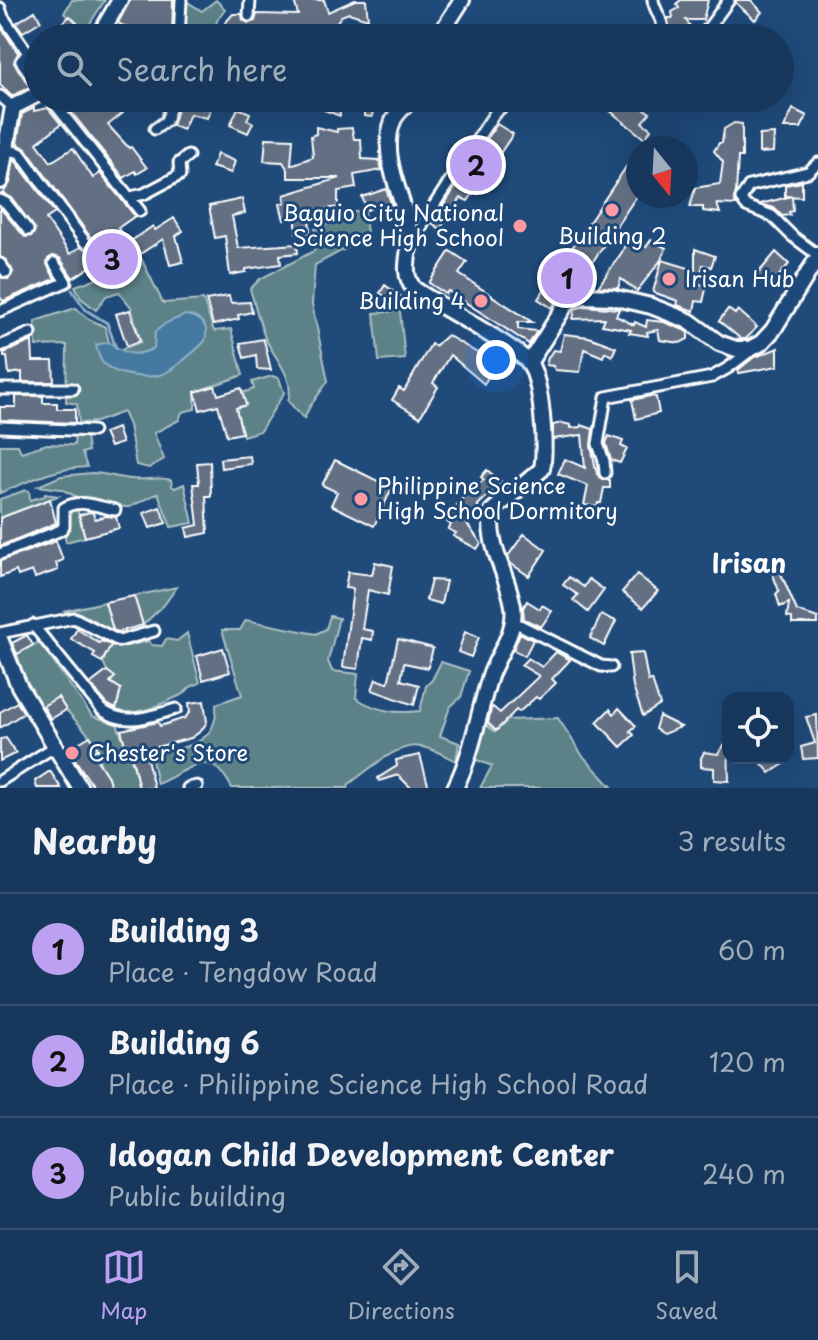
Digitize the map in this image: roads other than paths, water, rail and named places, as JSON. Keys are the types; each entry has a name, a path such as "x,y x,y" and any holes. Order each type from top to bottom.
{"street":[{"path":"106,24 120,0"},
{"path":"180,24 181,0"},
{"path":"249,16 250,0"},
{"path":"447,24 462,0"},
{"path":"653,0 662,24"},
{"path":"711,24 729,0"},
{"path":"0,8 24,47"},
{"path":"0,181 4,101 24,97"},
{"path":"61,112 140,211"},
{"path":"155,129 166,121 169,112"},
{"path":"400,112 393,120 390,139 393,178 410,234 406,271 414,289 529,363 544,429 542,469 492,511 490,522 497,559 513,606 514,622 491,674 467,763 455,788"},
{"path":"410,234 420,231 496,112"},
{"path":"3,148 20,153 85,242"},
{"path":"131,197 144,194 180,175 179,163 188,156"},
{"path":"605,473 598,444 606,397 712,377 739,361 773,330 818,255 772,216 746,206 741,199 749,186 808,172 818,163"},
{"path":"0,200 28,230"},
{"path":"0,311 66,282 54,263"},
{"path":"529,363 568,301 584,296 612,297 651,306 689,321 719,343 744,350 755,347"},
{"path":"0,346 31,333"},
{"path":"0,389 73,389"},
{"path":"0,427 93,431"},
{"path":"0,554 61,530 64,526 64,508 68,504 80,503 115,510"},
{"path":"0,633 74,618 119,641 154,631"},
{"path":"514,622 601,666 611,667"},
{"path":"33,625 102,710 110,715 122,720 135,720 176,709"},
{"path":"0,639 19,686 80,788"},
{"path":"0,781 54,747"}],"water":[{"path":"185,315 202,322 206,330 205,341 165,373 132,376 108,367 100,359 96,345 109,342 130,353 154,348 155,332 166,323"}],"waterway":[{"path":"72,290 86,310 107,323 116,348"}],"place":[{"name":"Building 6","path":"476,165"},
{"name":"Building 2","path":"612,210"},
{"name":"Baguio City National Science High School","path":"520,226"},
{"name":"Idogan Child Development Center","path":"112,259"},
{"name":"Building 3","path":"567,278"},
{"name":"Irisan Hub","path":"669,279"},
{"name":"Building 4","path":"481,301"},
{"name":"Philippine Science High School Dormitory","path":"361,499"},
{"name":"Chester's Store","path":"72,753"}],"district":[{"name":"Irisan","path":"749,564"}]}
